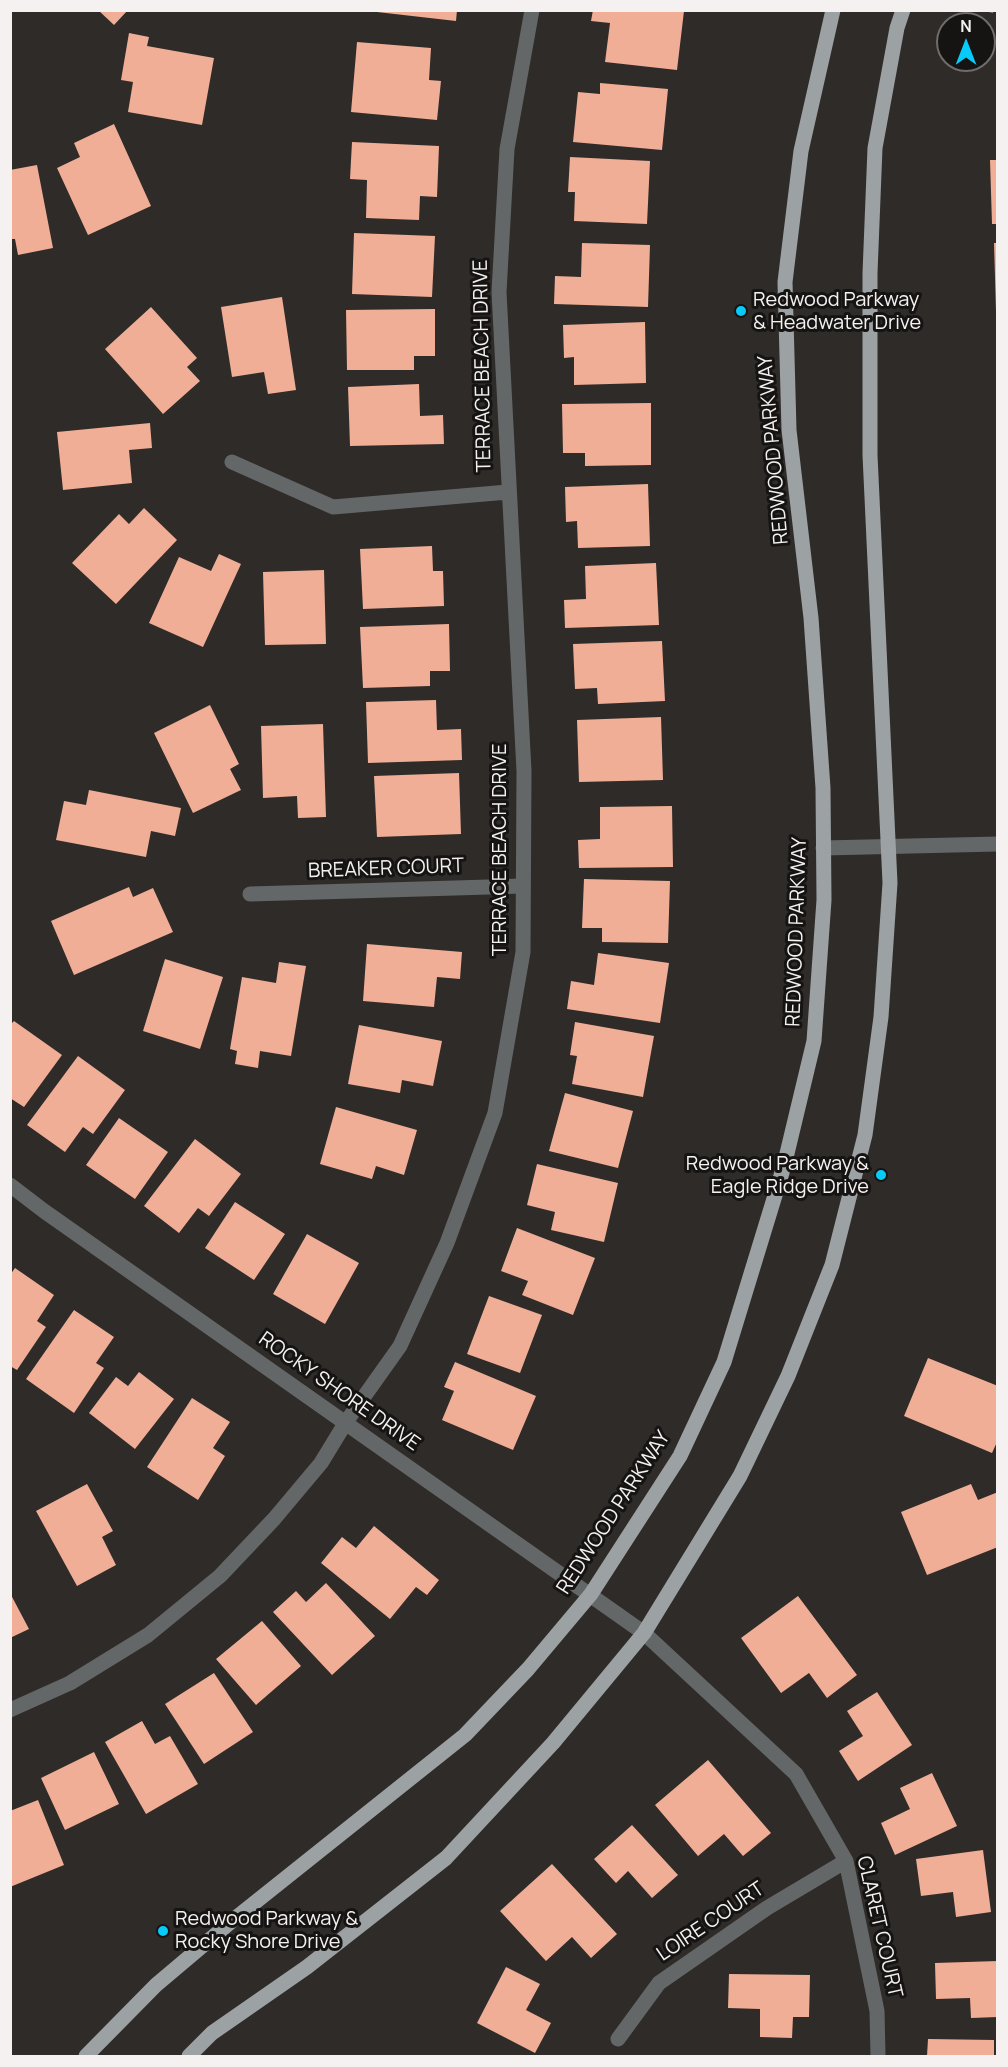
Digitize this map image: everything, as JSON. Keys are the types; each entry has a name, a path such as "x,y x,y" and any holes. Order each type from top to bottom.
{"main road":[{"name":"REDWOOD PARKWAY","path":"86,2056 156,1985 233,1920 465,1735 528,1669 591,1594 680,1456 724,1362 784,1166 814,1041 824,900 823,788 811,618 789,430 785,282 801,150 833,10"},
{"path":"189,2056 212,2033 307,1966 447,1858 553,1743 644,1633 740,1476 788,1376 832,1265 865,1135 881,1017 890,883 870,455 870,273 875,148 897,28 903,10"}],"street":[{"name":"TERRACE BEACH DRIVE","path":"10,1710 70,1683 148,1635 220,1576 321,1463 346,1422 400,1346 447,1243 495,1113 523,952 524,771 499,292 507,150 532,10"},
{"path":"232,462 333,507 508,492"},
{"path":"823,848 998,844"},
{"name":"BREAKER COURT","path":"250,894 523,886"},
{"name":"ROCKY SHORE DRIVE","path":"10,1185 644,1633"},
{"name":"CLARET COURT","path":"644,1633 796,1774 846,1861 876,2011 878,2056"},
{"name":"LOIRE COURT","path":"618,2039 659,1983 767,1908 846,1861"}],"path":[{"path":"989,10 998,12"}],"building":[{"path":"98,10 128,10 114,25"},
{"path":"377,10 457,10 456,21 377,12"},
{"path":"593,10 684,11 677,70 605,62 610,23 591,21"},
{"path":"129,33 149,37 147,46 214,58 202,125 128,112 133,82 121,80"},
{"path":"357,42 431,48 429,80 441,81 437,120 351,112"},
{"path":"600,83 668,89 662,150 573,142 578,92 600,94"},
{"path":"114,124 151,206 88,235 57,168 80,157 74,143"},
{"path":"352,142 439,146 437,197 420,196 419,220 366,218 367,180 350,179"},
{"path":"570,157 650,161 647,224 574,221 575,192 568,192"},
{"path":"990,160 998,160 998,224 992,224"},
{"path":"37,165 53,248 18,255 15,239 10,239 10,170"},
{"path":"354,233 435,236 432,297 352,294"},
{"path":"582,243 650,245 648,307 554,304 555,276 581,277"},
{"path":"994,243 998,243 998,311 996,311"},
{"path":"282,297 296,390 268,394 264,372 232,377 221,307"},
{"path":"151,307 197,358 187,367 200,381 163,414 105,349"},
{"path":"435,309 435,356 414,356 414,370 347,370 346,310"},
{"path":"645,322 646,383 574,385 574,357 564,358 563,325"},
{"path":"419,384 420,416 443,415 444,444 350,446 348,387"},
{"path":"651,403 651,465 585,466 585,453 563,453 562,404"},
{"path":"150,423 152,448 129,450 132,483 63,490 57,432"},
{"path":"648,484 650,546 578,548 577,521 566,522 565,487"},
{"path":"144,508 177,540 116,604 72,563 119,514 129,524"},
{"path":"432,546 433,571 443,571 444,606 363,609 360,549"},
{"path":"219,554 241,564 203,647 149,623 179,557 211,571"},
{"path":"656,563 659,625 565,628 564,600 586,599 585,566"},
{"path":"324,570 326,644 265,645 263,572"},
{"path":"449,624 450,671 430,671 430,686 363,688 360,627"},
{"path":"662,641 665,701 598,704 597,688 575,689 573,644"},
{"path":"436,700 437,730 461,729 462,760 368,763 366,702"},
{"path":"210,705 239,764 230,769 241,790 193,813 154,733"},
{"path":"661,717 663,780 579,782 577,720"},
{"path":"323,724 326,817 298,818 297,796 263,798 261,726"},
{"path":"459,773 461,834 377,837 374,776"},
{"path":"89,790 181,808 175,836 151,831 146,857 56,840 64,801 86,805"},
{"path":"672,806 673,867 579,868 578,840 600,839 600,807"},
{"path":"584,879 670,881 668,943 602,942 602,928 582,928"},
{"path":"129,887 133,897 153,888 173,932 74,975 51,921"},
{"path":"367,944 462,952 460,979 437,977 434,1007 363,1001"},
{"path":"598,953 669,963 660,1023 567,1009 571,981 594,985"},
{"path":"165,959 223,977 200,1049 143,1031"},
{"path":"279,962 306,966 291,1056 260,1051 258,1068 235,1064 237,1051 230,1049 242,977 276,983"},
{"path":"14,1021 62,1055 24,1107 10,1098 10,1025"},
{"path":"575,1022 654,1036 643,1097 572,1084 577,1056 570,1055"},
{"path":"359,1025 442,1041 433,1086 402,1080 400,1093 348,1084"},
{"path":"78,1056 125,1090 93,1134 83,1127 65,1152 27,1125"},
{"path":"565,1093 633,1111 618,1168 549,1151"},
{"path":"336,1107 417,1130 404,1175 376,1166 372,1179 320,1164"},
{"path":"119,1118 168,1152 135,1199 86,1165"},
{"path":"195,1139 241,1174 209,1216 198,1208 179,1233 144,1206"},
{"path":"537,1164 618,1183 604,1242 551,1230 555,1212 527,1205"},
{"path":"235,1202 285,1234 254,1280 205,1248"},
{"path":"517,1228 595,1258 573,1315 522,1295 528,1281 501,1271"},
{"path":"307,1234 359,1263 325,1324 273,1294"},
{"path":"15,1268 54,1295 37,1321 46,1327 17,1370 10,1366 10,1275"},
{"path":"489,1296 542,1315 520,1373 467,1354"},
{"path":"74,1310 114,1337 96,1363 104,1368 74,1413 26,1379"},
{"path":"928,1358 998,1386 998,1440 992,1453 904,1416"},
{"path":"455,1362 536,1396 513,1450 442,1420 454,1391 444,1387"},
{"path":"139,1372 174,1399 135,1449 89,1413 116,1377 128,1386"},
{"path":"192,1398 230,1422 213,1448 225,1456 198,1500 147,1467"},
{"path":"87,1484 113,1531 102,1537 116,1565 77,1586 36,1511"},
{"path":"971,1484 978,1500 998,1492 998,1547 927,1575 901,1512"},
{"path":"374,1526 439,1580 427,1595 416,1587 390,1619 321,1563 342,1537 356,1548"},
{"path":"326,1583 375,1636 332,1675 273,1612 296,1591 306,1602"},
{"path":"10,1593 29,1629 10,1638"},
{"path":"798,1596 857,1675 827,1698 809,1673 781,1693 741,1638"},
{"path":"262,1621 301,1666 256,1705 216,1659"},
{"path":"214,1673 253,1732 204,1764 165,1704"},
{"path":"877,1692 912,1745 858,1781 839,1751 863,1736 847,1711"},
{"path":"142,1721 155,1744 170,1736 198,1784 146,1814 105,1742"},
{"path":"94,1752 119,1804 65,1830 41,1778"},
{"path":"708,1760 771,1833 743,1856 724,1834 698,1856 655,1805"},
{"path":"932,1773 957,1826 895,1855 881,1823 910,1809 900,1788"},
{"path":"38,1800 64,1865 10,1887 10,1811"},
{"path":"632,1825 678,1875 652,1898 628,1871 616,1883 594,1859"},
{"path":"983,1850 991,1912 956,1917 953,1892 921,1896 916,1859"},
{"path":"552,1864 617,1934 591,1958 572,1937 546,1961 500,1911"},
{"path":"998,1961 998,2017 971,2018 970,1998 936,1999 935,1963"},
{"path":"506,1967 540,1984 526,2010 551,2023 535,2053 477,2023"},
{"path":"729,1974 810,1975 809,2017 793,2017 792,2038 760,2037 760,2009 728,2008"},
{"path":"928,2039 994,2040 994,2056 927,2056"}],"place":[{"name":"Redwood Parkway & Headwater Drive","path":"741,311"},
{"name":"Redwood Parkway & Eagle Ridge Drive","path":"881,1175"},
{"name":"Redwood Parkway & Rocky Shore Drive","path":"163,1931"}]}
